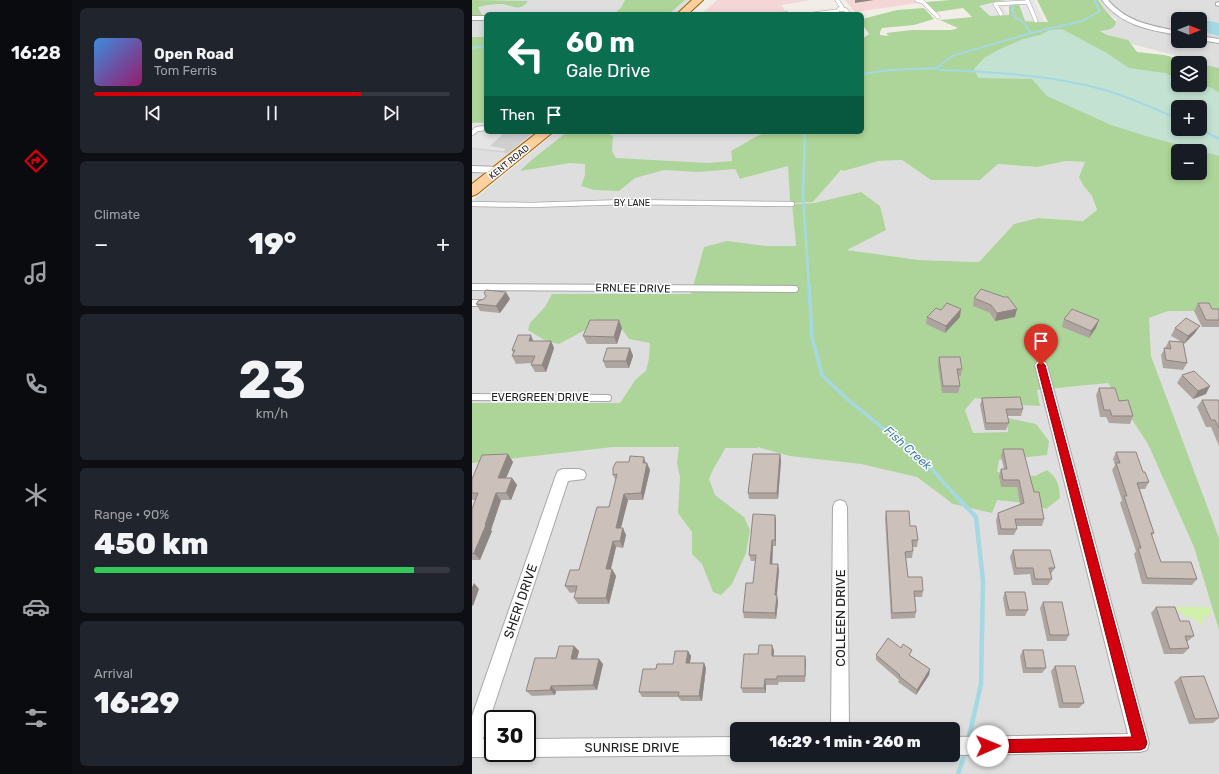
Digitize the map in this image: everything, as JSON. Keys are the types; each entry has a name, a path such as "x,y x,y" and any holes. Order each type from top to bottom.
{"main road":[{"path":"684,12 698,0"},
{"name":"KENT ROAD","path":"472,191 544,134"}],"street":[{"path":"1105,0 1111,8 1126,19 1148,27 1171,32"},
{"path":"472,18 484,18"},
{"path":"1207,39 1219,41"},
{"path":"472,169 500,170"},
{"path":"960,746 1140,743 1041,365"},
{"name":"SHERI DRIVE","path":"472,743 563,475 579,475"},
{"name":"COLLEEN DRIVE","path":"840,506 840,722"},
{"name":"SUNRISE DRIVE","path":"536,748 730,746"},
{"path":"472,748 484,748"}],"lane":[{"path":"837,0 842,7 840,9"},
{"path":"917,0 923,2 938,17"},
{"path":"1001,14 995,4 1028,1 1036,21"},
{"path":"829,12 840,9 846,10 848,12"},
{"path":"472,133 477,129 484,128"},
{"name":"BY LANE","path":"472,204 531,205 632,202 792,204"},
{"name":"ERNLEE DRIVE","path":"472,287 795,289"},
{"path":"472,303 485,304"},
{"name":"EVERGREEN DRIVE","path":"472,397 608,398"}],"shaded area":[{"path":"472,0 698,0 684,12 484,12 484,134 543,134 472,191"},
{"path":"717,0 811,0 781,5 784,9 783,12 703,12"},
{"path":"845,0 920,1 918,3 855,12"},
{"path":"1034,0 1045,22 1025,21 1019,4 1003,7 1009,15 990,16 979,6 999,1"},
{"path":"1098,0 1219,0 1219,80 1207,71 1207,56 1177,56 1093,34 1117,20 1106,11"},
{"path":"484,122 484,134 531,134 508,153 472,149 472,123"},
{"path":"472,123 484,123 484,134 503,134 490,146 506,149 503,151 472,148"},
{"path":"554,134 762,134 731,151 732,165 741,179 789,165 790,201 792,203 813,202 841,170 844,171 879,161 902,160 932,180 980,180 998,164 1037,167 1066,161 1085,162 1083,185 1092,196 1097,211 1083,221 1038,218 1014,224 979,262 919,260 846,250 861,192 814,203 792,204 796,246 766,246 692,294 552,294 671,340 646,447 800,446 884,292 1219,291 1219,774 472,774 472,201"}],"green space":[{"path":"472,0 528,1 522,7 502,4 478,7 482,15 472,16"},
{"path":"625,0 685,0 671,12 616,12 621,8"},
{"path":"950,0 1011,0 999,1 980,6 1009,15 1009,4 1019,4 1026,21 1048,22 1037,0 1098,0 1116,22 1114,27 1108,30 1100,31 1107,35 1128,40 1137,52 1171,57 1171,92 1207,92 1207,65 1219,68 1219,311 1168,311 1149,318 1151,356 1219,538 1219,630 1194,547 1148,444 1108,383 1037,390 1040,406 1020,405 975,398 965,410 973,433 1008,432 1008,418 1036,424 1049,441 1047,455 999,460 997,472 1035,476 1047,470 1054,476 1057,482 1060,498 1046,509 1034,504 997,500 992,513 953,504 917,477 861,464 790,456 758,447 725,448 709,479 715,495 744,517 750,530 746,553 732,584 721,595 713,592 702,564 692,554 692,532 678,513 680,477 677,463 679,447 613,447 472,463 472,403 620,403 636,379 646,371 650,343 629,339 622,329 593,319 585,330 559,344 546,341 528,330 530,323 545,307 552,294 691,294 704,247 727,241 766,246 796,246 792,204 814,203 861,192 880,206 886,230 847,250 919,260 979,262 1014,224 1038,218 1083,221 1097,210 1092,196 1083,185 1079,177 1085,162 1066,161 1037,167 998,164 980,180 931,180 902,160 879,161 844,171 841,170 813,202 792,203 790,201 788,166 740,179 735,169 698,172 664,170 635,178 619,191 594,190 581,186 585,175 585,164 570,163 520,171 537,155 564,134 608,134 613,136 612,151 616,158 708,163 732,161 731,151 762,134 864,134 864,38 869,34 864,27 864,18 897,10 924,8 934,19 914,25 882,28 880,35 889,36 886,33 912,30 952,30 958,28 940,20 972,17 963,8 936,12 926,2"},
{"path":"1062,29 1107,53 1129,68 1165,73 1171,76 1171,92 1207,92 1207,86 1214,89 1219,93 1219,156 1207,153 1207,144 1175,144 1111,125 1047,96 1032,79 978,78 974,69 984,58 1023,39 1040,35 1050,30"},
{"path":"472,37 484,37 484,122 472,123"},
{"path":"1171,607 1207,607 1210,608 1212,614 1204,617 1203,623 1201,624 1191,617 1185,617 1180,611"}],"water":[{"path":"1207,20 1219,23 1219,36 1207,33"}],"building":[{"path":"981,289 1008,297 1017,309 997,313 991,305 974,298"},
{"path":"486,290 506,292 496,306 476,304 478,301 484,299 486,296 484,293"},
{"path":"947,303 961,309 946,326 927,317 936,308 941,310"},
{"path":"1198,303 1209,303 1212,309 1219,309 1219,320 1206,320"},
{"path":"1072,309 1099,320 1091,331 1064,319"},
{"path":"1186,318 1200,326 1188,336 1175,328"},
{"path":"590,320 619,320 614,337 583,336"},
{"path":"518,335 531,335 529,341 551,341 542,365 531,365 535,356 512,356 515,350 512,350"},
{"path":"1169,341 1183,342 1187,363 1166,360 1164,348 1171,349"},
{"path":"607,348 630,348 626,361 603,361"},
{"path":"939,357 960,357 962,369 957,369 960,386 943,386"},
{"path":"1194,371 1210,386 1198,391 1182,375"},
{"path":"1099,388 1115,388 1119,401 1128,400 1133,416 1112,416 1110,410 1104,410"},
{"path":"1020,397 1023,409 1006,409 1009,423 986,423 982,398"},
{"path":"1202,400 1218,400 1219,428 1215,420 1211,420"},
{"path":"1003,449 1023,449 1034,492 1039,492 1044,519 1015,519 1017,529 1001,529 998,513 1024,503 1019,480 1003,480 1001,469 1007,469"},
{"path":"1116,452 1136,452 1143,472 1145,472 1149,482 1137,483 1154,533 1151,533 1161,562 1191,562 1197,579 1147,578 1138,548 1141,548 1124,496 1127,496 1116,463 1120,463"},
{"path":"508,454 498,478 512,478 506,493 496,493 486,525 474,553 472,554 472,509 478,493 472,493 472,479 482,455"},
{"path":"753,454 780,454 777,493 748,493"},
{"path":"630,456 644,457 643,463 647,463 641,493 624,494 616,528 623,528 620,541 613,541 606,569 612,569 606,598 574,598 577,586 565,586 570,570 579,570 597,507 609,507 617,474 613,475 613,468 616,462 629,462"},
{"path":"886,511 909,511 910,526 916,526 918,540 912,540 913,551 905,552 908,577 922,577 923,591 914,591 916,612 892,613"},
{"path":"753,514 775,515 775,540 772,540 770,564 778,564 775,613 743,612 746,583 753,583 756,555 749,555"},
{"path":"1013,550 1050,550 1055,568 1049,568 1052,579 1035,579 1033,568 1016,568"},
{"path":"1005,592 1025,592 1028,610 1009,610"},
{"path":"1043,602 1062,602 1069,635 1050,635"},
{"path":"1156,607 1175,607 1180,621 1189,621 1194,636 1185,636 1189,648 1170,649"},
{"path":"888,638 901,648 903,644 912,650 909,655 930,669 917,690 876,655"},
{"path":"759,645 772,645 772,656 805,656 805,676 777,676 777,679 765,679 764,688 741,688 744,654 758,654"},
{"path":"559,646 574,646 571,659 599,659 593,685 551,686 550,690 526,691 535,658 556,658"},
{"path":"1023,650 1043,650 1046,668 1026,668"},
{"path":"675,651 688,651 686,663 704,663 699,696 678,696 679,692 639,692 643,669 656,669 657,664 673,664"},
{"path":"1055,666 1075,666 1084,703 1063,703"},
{"path":"1204,676 1219,718 1195,719 1180,677"}],"waterway":[{"path":"1031,33 1082,21 1100,11 1094,0"},
{"path":"1013,5 1014,7 1012,9 1015,18 1021,20 1031,33"},
{"path":"937,68 952,56 1031,33"},
{"name":"Fish Creek","path":"472,48 484,46"},
{"path":"864,74 890,70 937,68"},
{"path":"937,68 940,70 1001,73 1062,80 1121,95 1171,116"},
{"path":"1207,133 1219,139"},
{"name":"Fish Creek","path":"805,134 803,196 809,286"},
{"name":"Fish Creek","path":"809,285 812,337 822,375 847,399 925,462 958,498"},
{"name":"Fish Creek","path":"957,497 976,517 983,581 981,684 968,741"},
{"name":"Fish Creek","path":"958,774 966,751"}],"route":[{"path":"988,746 1140,743 1041,365"}]}
